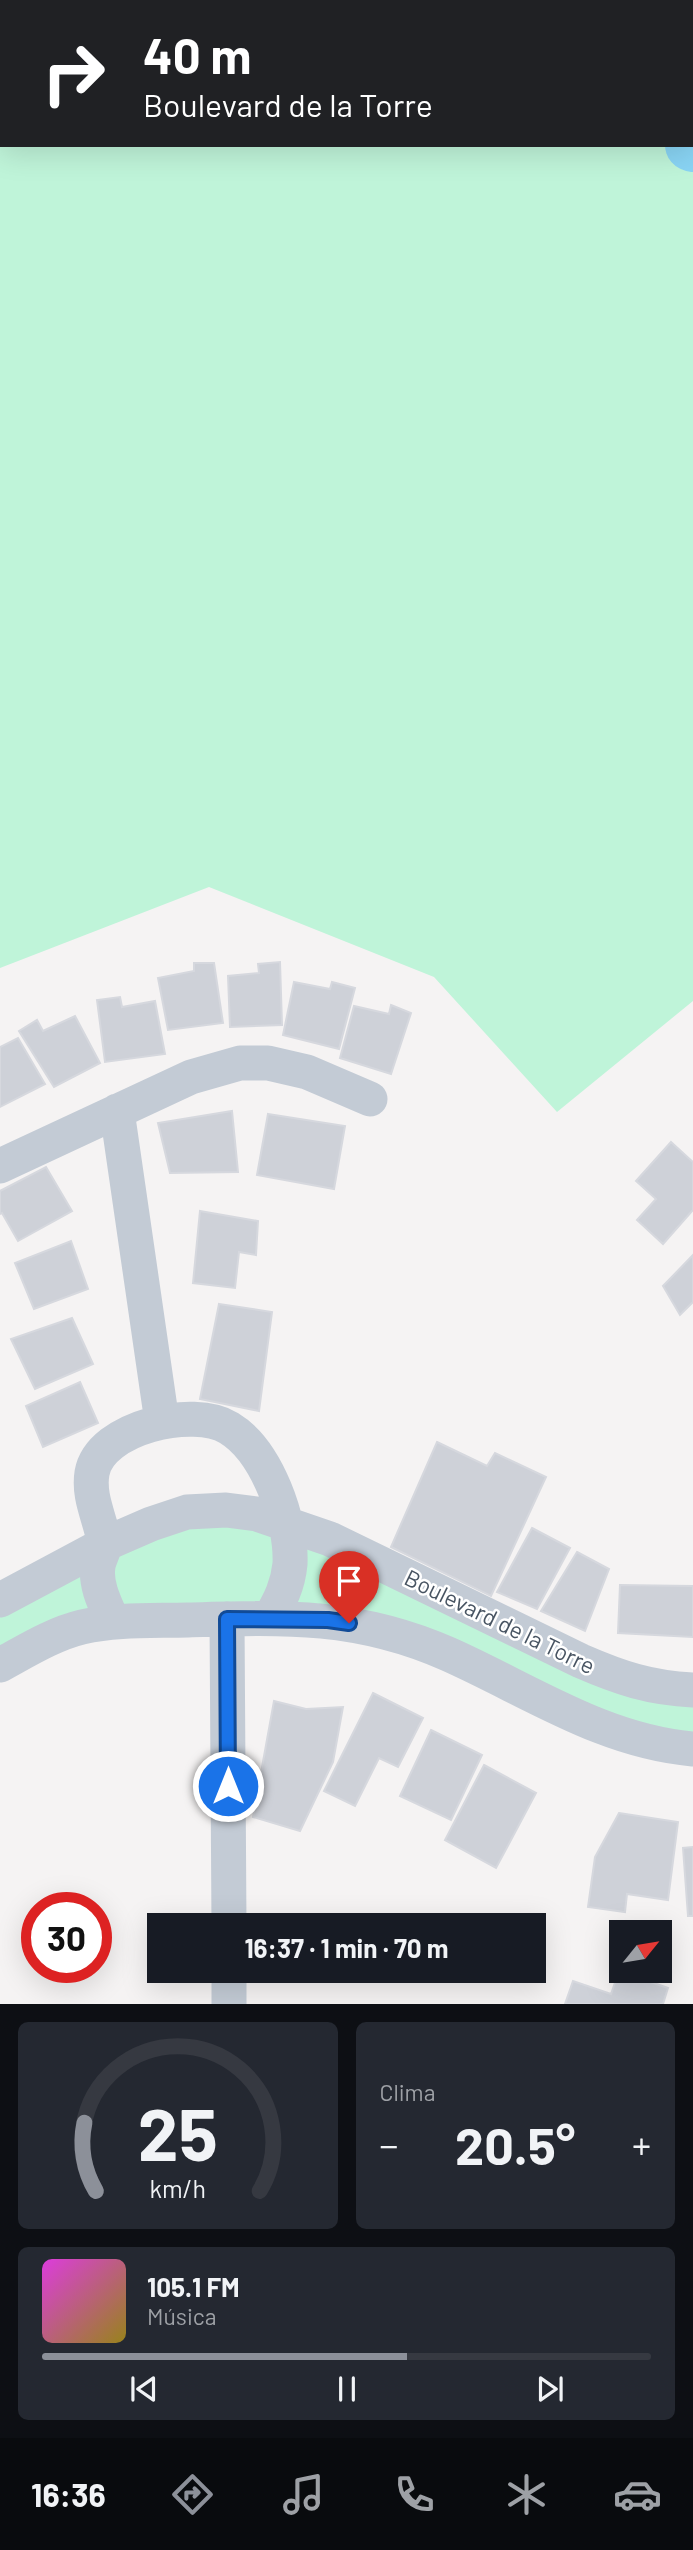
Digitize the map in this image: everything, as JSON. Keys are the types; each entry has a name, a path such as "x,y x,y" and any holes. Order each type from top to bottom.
{"street":[{"path":"0,1166 191,1077 240,1063 268,1063 307,1072 370,1099"},
{"path":"117,1111 162,1422"},
{"path":"113,1622 99,1586 97,1570 105,1544 92,1499 92,1472 101,1454 117,1440 162,1422 211,1420 229,1427 248,1443 260,1459 285,1523 290,1565 284,1594 270,1618"},
{"name":"Boulevard de la Torre","path":"0,1600 105,1544 151,1524 187,1512 226,1510 257,1514 330,1539 624,1680 664,1689 693,1690"},
{"path":"0,1665 80,1627 113,1622 270,1618 328,1620 370,1627 449,1654 600,1728 660,1746 693,1749"},
{"path":"227,1619 229,1913"},
{"path":"229,1983 229,2004"}],"green space":[{"path":"0,147 693,147 693,1001 557,1112 434,977 209,887 0,968"},
{"path":"226,1510 693,1690 693,1749 411,1638 113,1622 0,1665 0,1600"}],"building":[{"path":"280,962 282,1025 230,1027 228,976 259,973 258,964"},
{"path":"194,963 214,963 223,1023 168,1030 158,978 194,971"},
{"path":"294,982 330,989 332,982 355,988 339,1049 283,1035"},
{"path":"120,997 122,1007 155,1001 165,1054 105,1062 97,1000"},
{"path":"391,1005 411,1013 391,1074 340,1058 354,1006 389,1014"},
{"path":"75,1016 100,1063 54,1087 19,1031 37,1020 43,1031"},
{"path":"18,1038 45,1084 0,1107 0,1047"},
{"path":"232,1111 238,1172 170,1173 158,1123"},
{"path":"268,1114 345,1126 334,1189 257,1175"},
{"path":"671,1142 693,1162 693,1210 663,1244 637,1220 656,1199 636,1181"},
{"path":"46,1167 72,1211 18,1241 2,1213 0,1214 0,1191"},
{"path":"200,1211 258,1221 256,1255 239,1252 235,1288 193,1283"},
{"path":"71,1241 88,1289 34,1309 15,1263"},
{"path":"693,1255 693,1302 680,1315 663,1286"},
{"path":"219,1304 272,1312 259,1411 200,1399"},
{"path":"72,1318 93,1364 35,1389 11,1339"},
{"path":"80,1382 98,1423 43,1447 26,1406"},
{"path":"437,1442 487,1466 495,1453 546,1477 491,1596 391,1547"},
{"path":"532,1528 570,1548 537,1609 497,1592"},
{"path":"577,1552 609,1569 585,1631 541,1611"},
{"path":"620,1585 693,1586 693,1637 618,1633"},
{"path":"373,1693 423,1718 398,1767 379,1758 355,1806 324,1791"},
{"path":"274,1701 306,1709 343,1707 333,1762 300,1831 253,1817"},
{"path":"431,1730 482,1755 451,1820 400,1796"},
{"path":"484,1765 536,1793 496,1868 445,1840"},
{"path":"619,1813 678,1822 668,1900 627,1894 625,1912 588,1907 595,1857"},
{"path":"693,1847 693,1916 688,1916 683,1848"},
{"path":"573,1981 611,1994 615,1983 654,1983 668,1988 663,2004 565,2004"}],"route":[{"path":"228,1786 227,1619 270,1618 349,1623"}]}
